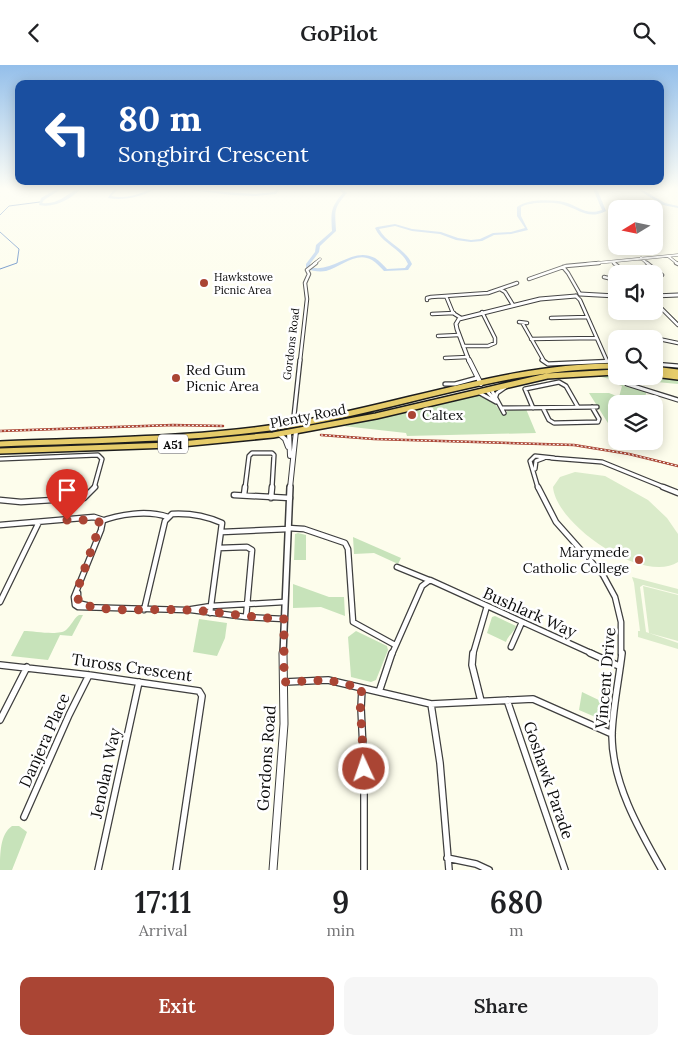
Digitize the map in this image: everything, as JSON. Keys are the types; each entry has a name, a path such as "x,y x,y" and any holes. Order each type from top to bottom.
{"highway":[{"name":"Plenty Road","path":"0,444 194,436 293,425 546,370 608,366"},
{"path":"663,370 678,372"},
{"name":"Plenty Road","path":"0,451 186,444 279,434 564,374 608,372"},
{"path":"663,375 678,377"},
{"path":"484,383 489,390"},
{"path":"293,425 296,431"},
{"path":"289,432 293,425"}],"street":[{"path":"668,255 678,264"},
{"path":"529,279 563,267 678,255"},
{"path":"641,258 650,265"},
{"name":"Gordons Road","path":"293,425 297,372 307,299 304,283 309,274 307,270 320,259"},
{"path":"613,262 616,265"},
{"path":"523,323 542,360 548,364 607,361 568,270 563,267"},
{"path":"604,277 608,278"},
{"path":"427,300 428,297 488,293 517,283"},
{"path":"500,289 505,292 513,305"},
{"path":"432,314 454,314 461,318 546,298 578,295 608,296"},
{"path":"663,297 678,295"},
{"path":"446,296 454,314"},
{"path":"663,310 678,325"},
{"path":"464,347 488,346 495,342 482,314"},
{"path":"550,318 587,317"},
{"path":"461,318 456,325 459,335 477,376 484,383"},
{"path":"438,336 459,335"},
{"path":"531,339 596,338"},
{"path":"663,340 678,343"},
{"path":"445,358 468,357"},
{"path":"663,365 678,366"},
{"path":"445,384 454,384 477,376"},
{"path":"533,408 525,389 559,382 565,385 578,407"},
{"path":"497,401 497,393 509,385"},
{"path":"630,385 678,400"},
{"path":"489,390 503,411 533,408 597,407"},
{"path":"478,392 497,401"},
{"path":"543,408 549,420 554,423 598,422 599,419 592,407"},
{"name":"Gordons Road","path":"291,466 296,431"},
{"name":"Gordons Road","path":"273,870 282,758 284,602 291,466 289,432"},
{"path":"279,434 287,442 291,466"},
{"path":"244,495 249,455 252,453 272,453 274,455 270,498"},
{"path":"0,459 101,456 102,459 94,489 90,496 21,502 0,500"},
{"name":"Vincent Drive","path":"662,870 644,838 621,783 612,734 623,629 620,610 614,592 598,567 555,521 543,501 535,476 534,459 554,458 602,462 678,493"},
{"path":"234,495 290,498"},
{"path":"144,610 165,521 168,517 178,513 205,517 222,523 210,613"},
{"path":"0,525 80,519 101,521 114,517 157,514 168,517"},
{"path":"101,521 97,539 74,597 77,604 82,608 186,610 284,619"},
{"path":"0,602 39,522"},
{"path":"222,532 300,528 345,543 348,549 353,622 395,645"},
{"path":"219,548 245,547 252,550 246,617"},
{"name":"Bushlark Way","path":"397,567 619,666"},
{"path":"378,692 395,645 422,586 428,581"},
{"path":"186,610 247,603 284,602"},
{"path":"481,701 472,665 472,656 487,606"},
{"path":"511,647 522,622"},
{"name":"Tuross Crescent","path":"0,665 89,675 200,691 202,696 176,870"},
{"path":"0,720 27,667"},
{"name":"Danjera Place","path":"24,817 69,715 89,675"},
{"path":"284,682 328,680 431,704 532,699 612,734"},
{"name":"Jenolan Way","path":"98,870 139,682"},
{"path":"362,688 360,701 364,769 362,833 364,870"},
{"name":"Goshawk Parade","path":"506,700 565,870"},
{"path":"431,704 440,763 449,870"},
{"path":"447,858 476,864 489,870"}],"green space":[{"path":"608,374 608,379 597,376 579,377 578,375"},
{"path":"663,378 678,380 678,384 663,383"},
{"path":"619,385 647,390 646,395 620,395 622,386"},
{"path":"589,393 609,393 614,395 608,395 608,423"},
{"path":"480,394 494,403 502,413 506,413 508,410 526,409 536,433 407,436 406,433 343,426"},
{"path":"575,472 605,476 648,500 667,518 678,534 678,562 663,567 645,565 624,558 604,547 585,533 569,518 558,502 553,487 560,477"},
{"path":"295,534 306,535 306,560 294,560"},
{"path":"353,537 401,558 398,564 374,553 354,554"},
{"path":"632,577 678,589 678,594 643,585 640,587 646,632 678,643 678,649 638,637 638,631 640,631"},
{"path":"293,584 329,597 344,597 345,616 321,607 293,608"},
{"path":"643,586 678,595 678,641 649,633"},
{"path":"79,615 83,615 72,636 60,635 48,660 11,656 24,631 63,632"},
{"path":"495,616 516,626 506,642 487,633 492,617"},
{"path":"199,619 227,623 225,638 217,656 193,652"},
{"path":"356,631 387,646 388,650 376,680 371,682 351,677 348,637"},
{"path":"582,692 605,703 603,718 600,719 579,710"},
{"path":"12,826 19,826 27,832 12,870 0,870 3,839"}],"waterway":[{"path":"334,227 334,231 318,246 317,252 308,264 308,268 324,270 355,257 363,256 373,259 386,270 406,269 410,264 407,258 399,249 384,238 377,228 386,227"},
{"path":"400,227 412,230 441,233 457,239 471,241 481,240 493,234 511,233 527,229 526,227"},
{"path":"0,232 19,249 17,263 0,269"}],"railway":[{"path":"0,431 173,425 223,426"},
{"path":"321,435 374,439 574,445 629,454 678,466"}],"place":[{"name":"Hawkstowe Picnic Area","path":"204,283"},
{"name":"Red Gum Picnic Area","path":"176,378"},
{"name":"Caltex","path":"412,415"},
{"name":"Marymede Catholic College","path":"639,560"}],"route":[{"path":"67,520 97,520 100,525 97,539 79,585 78,603 98,607 186,610 284,619 284,682 328,680 362,688 360,701 364,769"}]}
